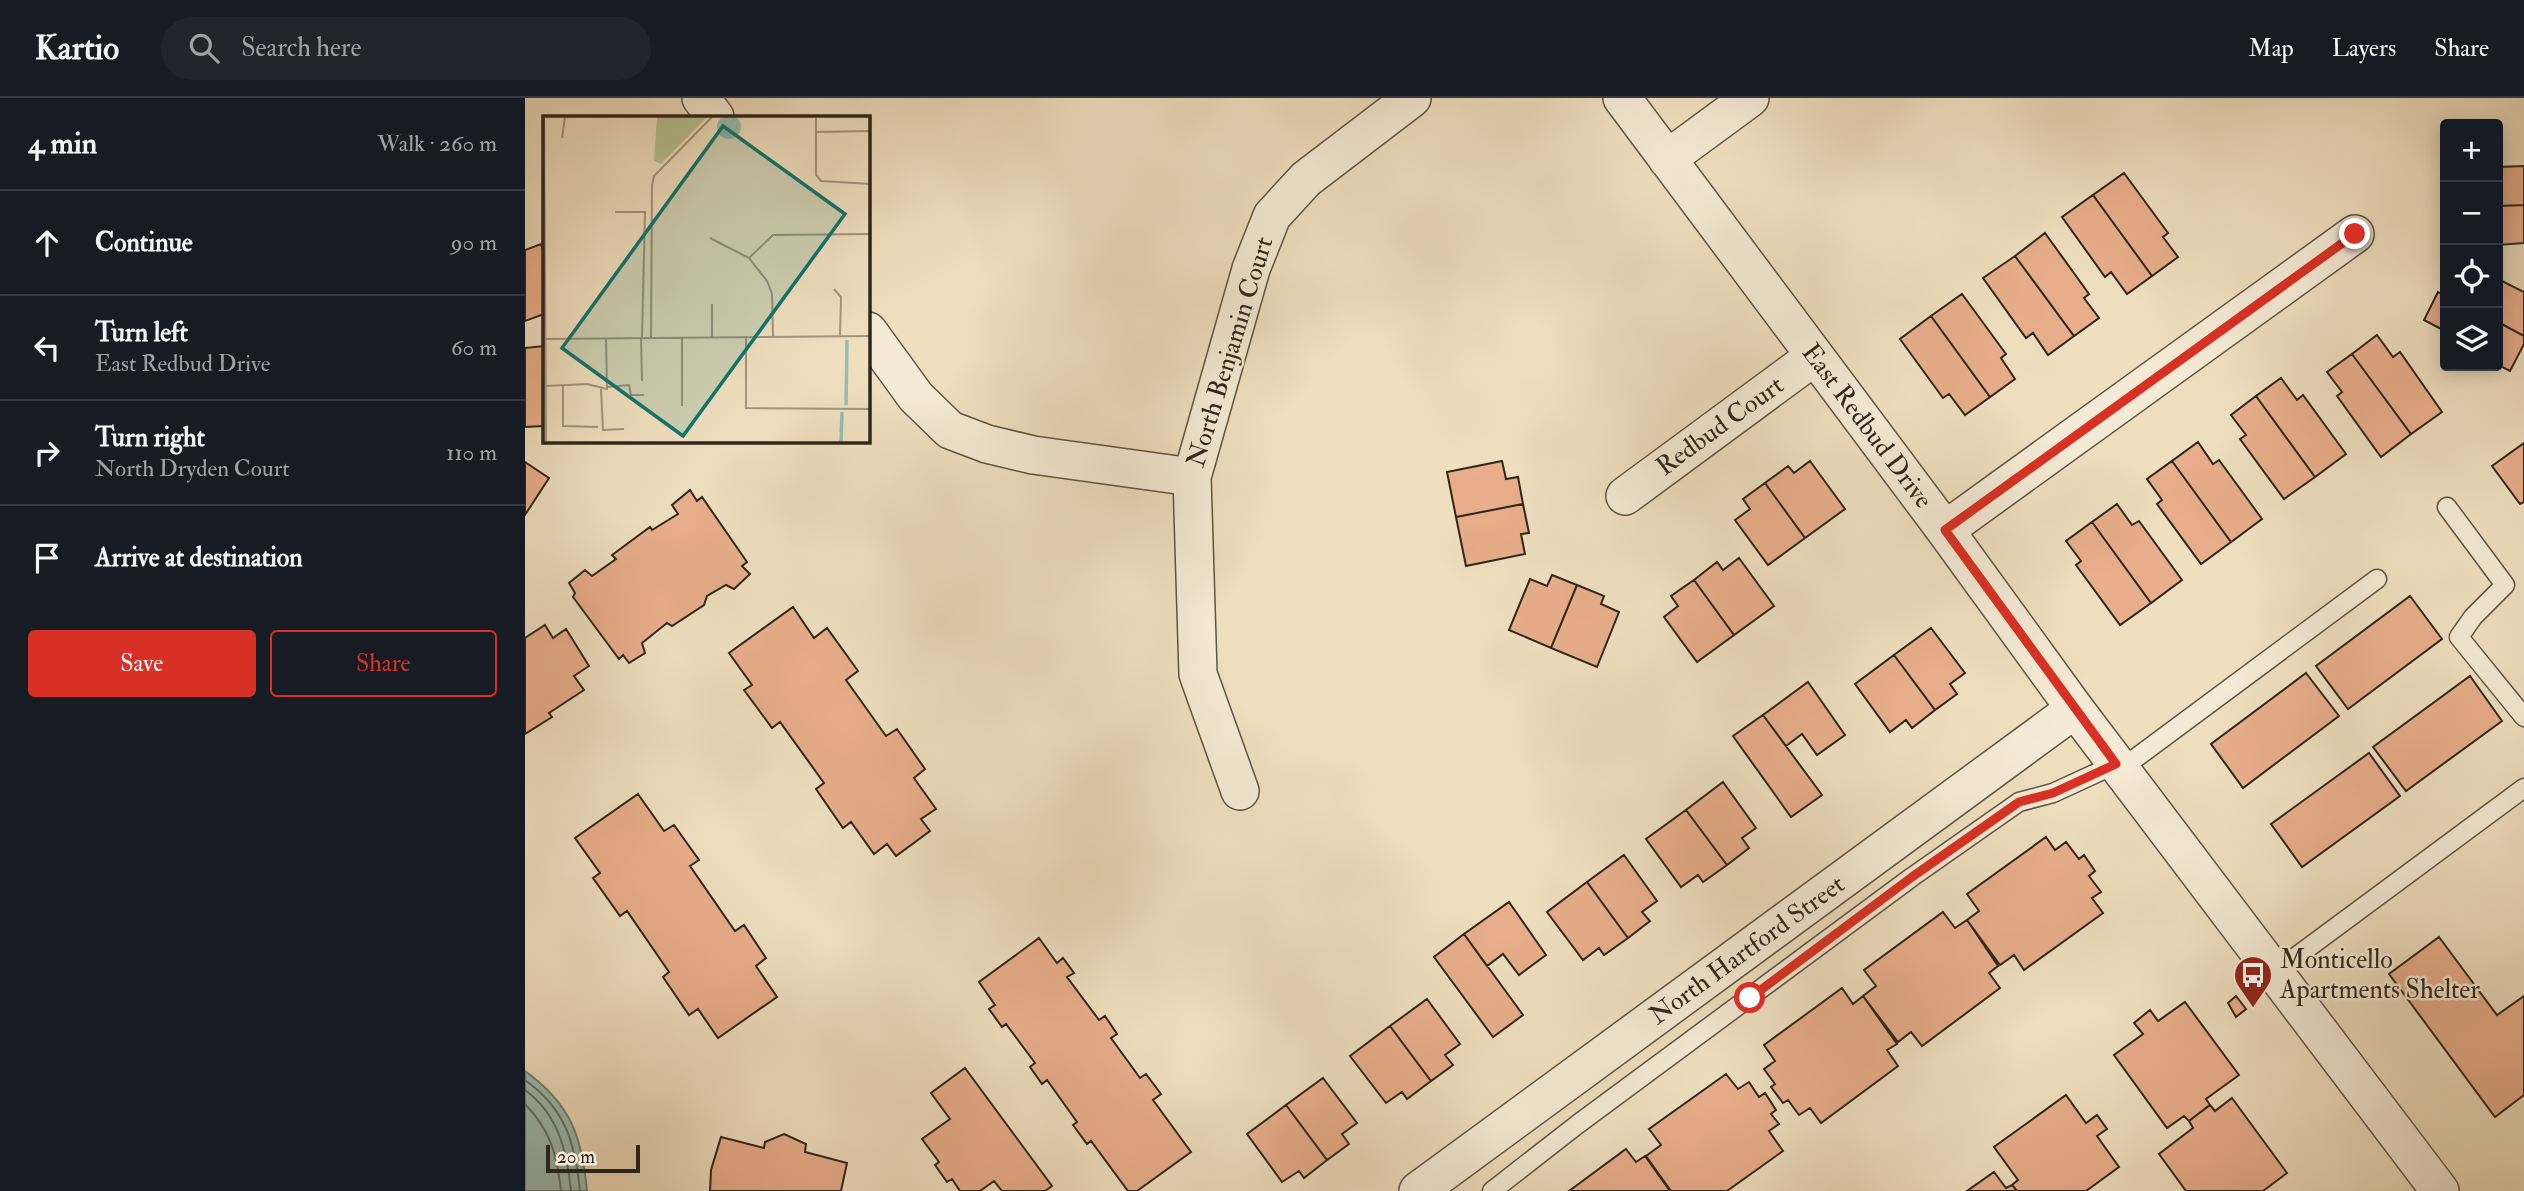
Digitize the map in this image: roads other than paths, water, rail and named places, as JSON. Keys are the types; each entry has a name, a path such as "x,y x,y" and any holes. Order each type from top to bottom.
{"street":[{"path":"701,98 714,116"},
{"name":"North Benjamin Court","path":"1240,791 1198,674 1192,477 1251,269 1272,216 1306,179 1412,98"},
{"name":"East Redbud Drive","path":"1622,98 1945,530 2075,709 2440,1191"},
{"path":"1667,159 1750,98"},
{"path":"1945,530 2355,234"},
{"path":"870,334 915,397 950,430 987,444 1033,455 1192,477"},
{"name":"Redbud Court","path":"1625,496 1815,356"},
{"name":"North Hartford Street","path":"1418,1191 2075,709"}],"lane":[{"path":"2447,507 2505,584 2473,617 2459,637 2524,717"},
{"path":"1492,1191 1578,1124 1912,877 2019,802 2053,793 2119,767 2377,579"},
{"path":"2274,973 2524,788"}],"water":[{"path":"525,1071 541,1083 564,1109 582,1154 587,1191 525,1191"}],"place":[{"name":"Monticello Apartments Shelter","path":"2253,1009"}]}
